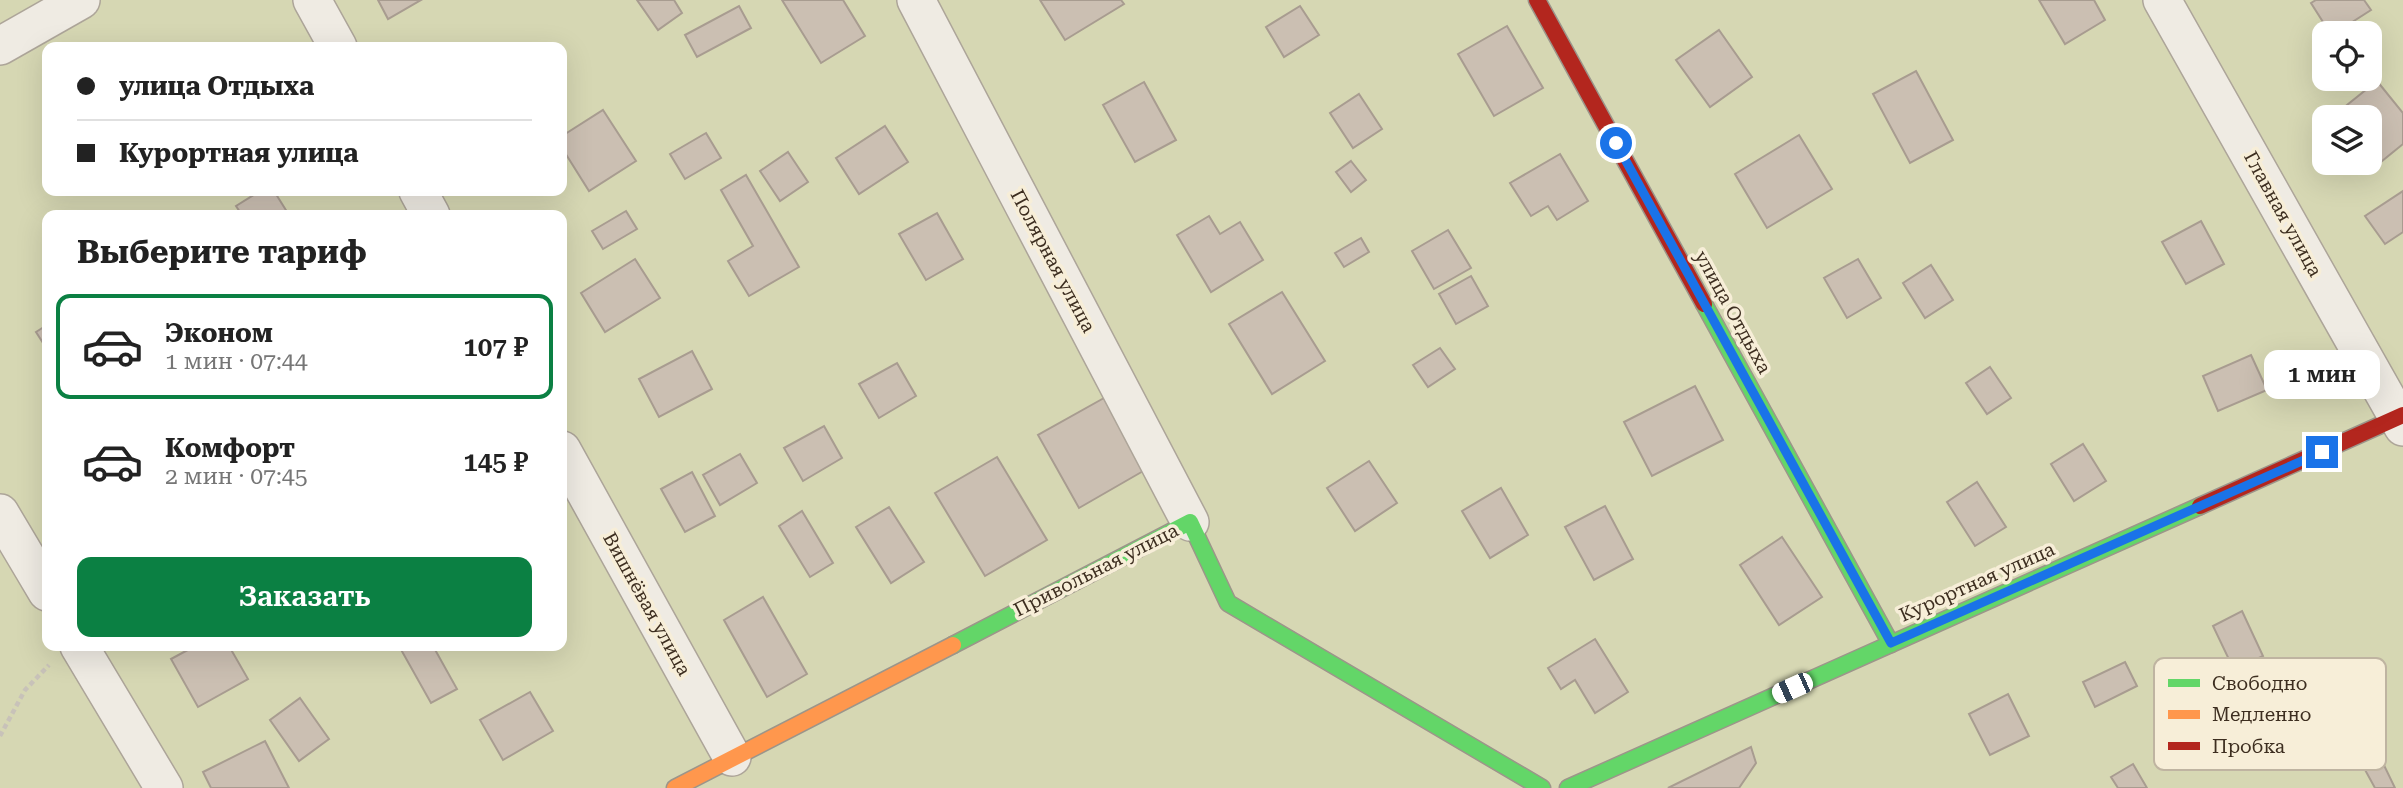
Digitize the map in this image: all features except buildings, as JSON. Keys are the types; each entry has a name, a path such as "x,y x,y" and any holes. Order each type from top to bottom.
{"street":[{"path":"0,46 81,0"},
{"path":"312,0 335,42"},
{"name":"Полярная улица","path":"916,0 1190,522"},
{"name":"улица Отдыха","path":"1537,0 1891,643"},
{"name":"Главная улица","path":"2162,0 2401,420"},
{"name":"Курортная улица","path":"1568,788 1891,643 2401,420"},
{"name":"Вишнёвая улица","path":"567,459 732,757"},
{"path":"0,513 42,584"},
{"name":"Привольная улица","path":"675,788 1190,522 1228,603 1542,788"},
{"path":"65,655 164,788"}],"path":[{"path":"0,736 25,691 65,655"}],"green space":[{"path":"0,0 2403,0 2403,788 0,788"}],"traffic: fast":[{"path":"1704,304 1891,644"},
{"path":"1568,788 2200,506"},
{"path":"953,645 1190,522 1228,603 1542,788"}],"traffic: slow":[{"path":"675,788 953,645"}],"traffic: jam":[{"path":"1537,0 1704,304"},
{"path":"2200,506 2403,415"}],"route":[{"path":"1616,143 1891,643 2322,452"}]}
